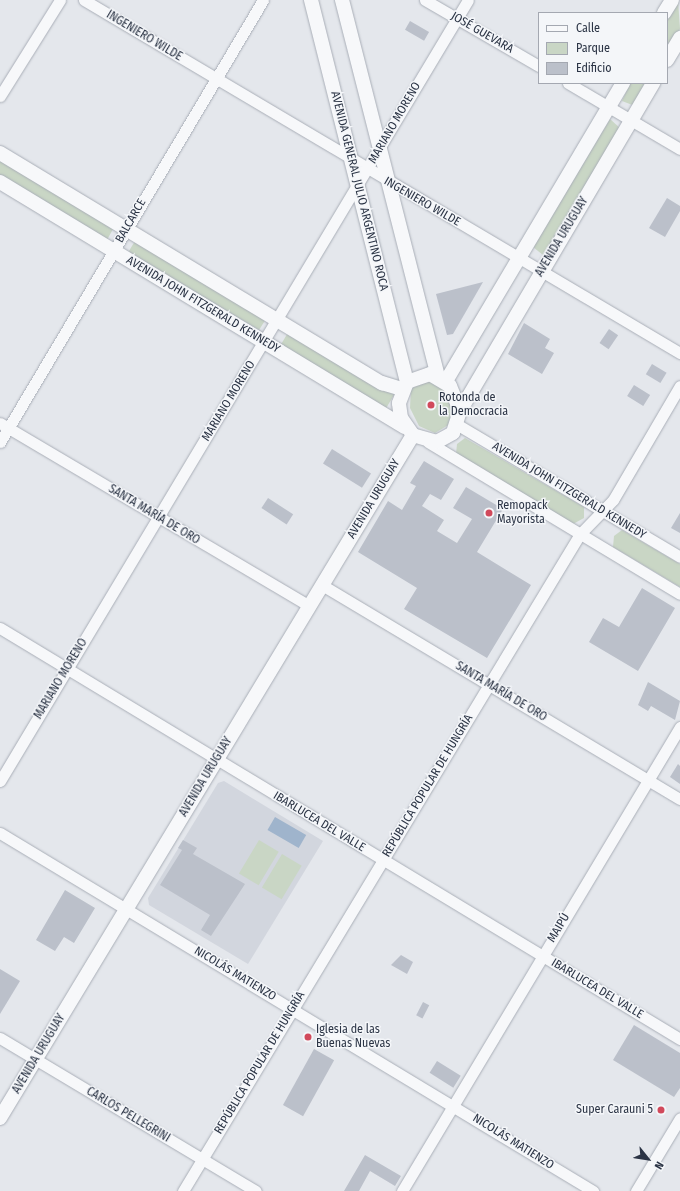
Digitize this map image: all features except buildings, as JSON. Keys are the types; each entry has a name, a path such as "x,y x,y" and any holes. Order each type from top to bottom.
{"street":[{"path":"0,96 60,0"},
{"name":"INGENIERO WILDE","path":"84,0 388,183 542,271 680,353"},
{"name":"BALCARCE","path":"0,442 4,426 114,251 263,0"},
{"name":"AVENIDA GENERAL JULIO ARGENTINO ROCA","path":"311,0 353,161 404,385"},
{"path":"342,0 388,183 442,378 459,418 444,440 428,442"},
{"name":"JOSÉ GUEVARA","path":"425,0 538,65"},
{"name":"MARIANO MORENO","path":"0,782 157,518 359,187 380,148 468,0"},
{"path":"665,12 672,0"},
{"path":"668,58 680,38"},
{"path":"570,84 609,106 680,150"},
{"path":"442,378 519,258 622,84"},
{"name":"AVENIDA URUGUAY","path":"459,418 542,271 652,84"},
{"path":"0,153 279,319 382,384 404,385 423,374 442,378"},
{"name":"AVENIDA JOHN FITZGERALD KENNEDY","path":"0,182 409,431"},
{"path":"404,385 399,403 409,431 680,594"},
{"name":"REPÚBLICA POPULAR DE HUNGRÍA","path":"183,1191 580,534 604,512 680,386"},
{"name":"AVENIDA JOHN FITZGERALD KENNEDY","path":"459,418 604,512 680,558"},
{"name":"SANTA MARÍA DE ORO","path":"4,426 157,518 309,606"},
{"name":"AVENIDA URUGUAY","path":"0,1118 322,585 409,431"},
{"name":"SANTA MARÍA DE ORO","path":"322,585 680,799"},
{"name":"IBARLUCEA DEL VALLE","path":"0,628 216,760 680,1039"},
{"name":"MAIPÚ","path":"402,1191 680,727"},
{"name":"NICOLÁS MATIENZO","path":"0,833 127,908 593,1191"},
{"name":"CARLOS PELLEGRINI","path":"0,1038 256,1191"},
{"path":"636,1191 680,1118"}],"shaded area":[{"path":"224,781 323,841 248,964 149,905 148,898 218,783"}],"green space":[{"path":"678,0 680,29 668,49 668,17"},
{"path":"630,84 647,84 635,106 622,101"},
{"path":"610,119 621,129 546,255 543,255 533,247"},
{"path":"0,159 113,229 107,240 0,177"},
{"path":"135,241 266,319 259,330 131,254 129,251"},
{"path":"289,331 394,394 386,408 281,345"},
{"path":"424,380 441,386 453,410 450,424 435,433 419,426 410,408 411,389"},
{"path":"465,438 584,507 584,518 573,524 456,454 457,444"},
{"path":"622,530 680,564 680,587 613,547 614,536"},
{"path":"259,840 279,852 259,885 239,873"},
{"path":"282,854 302,866 282,899 262,887"}],"water":[{"path":"275,817 306,835 299,848 268,830"}],"place":[{"name":"Rotonda de la Democracia","path":"431,405"},
{"name":"Remopack Mayorista","path":"489,513"},
{"name":"Iglesia de las Buenas Nuevas","path":"308,1037"},
{"name":"Super Carauni 5","path":"661,1110"}]}
